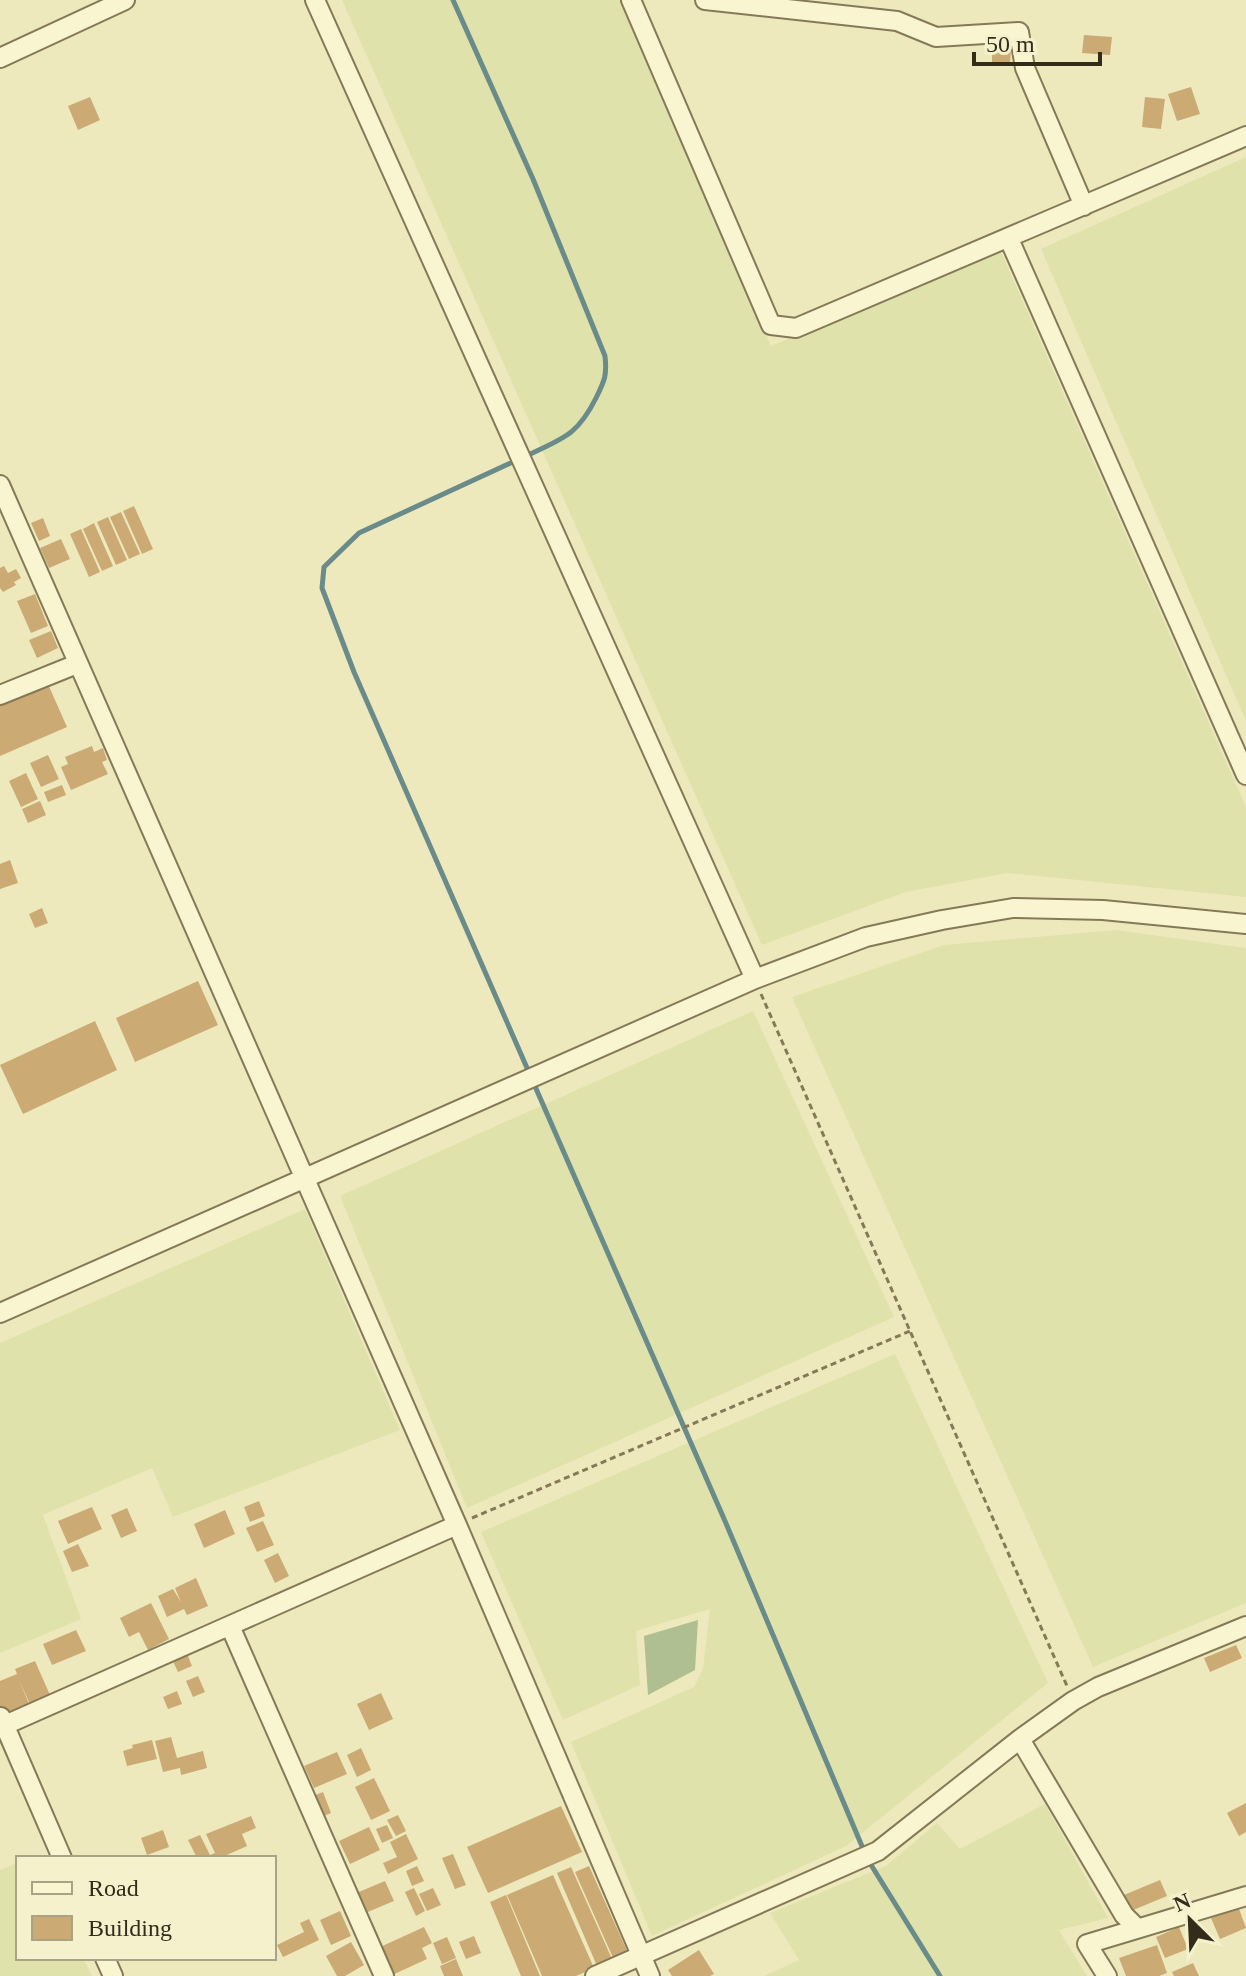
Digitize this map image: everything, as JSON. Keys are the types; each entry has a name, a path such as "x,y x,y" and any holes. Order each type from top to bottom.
{"street":[{"path":"0,58 125,0"},
{"path":"315,0 755,979"},
{"path":"705,0 897,21 936,37 1019,32 1025,68 1084,206"},
{"path":"636,1 771,325 796,328 1246,136"},
{"path":"1009,239 1246,775"},
{"path":"0,485 457,1525 650,1976"},
{"path":"0,695 77,664"},
{"path":"0,1313 755,979 866,937 1013,908 1103,910 1246,924"},
{"path":"61,1856 3,1720 230,1626 457,1525"},
{"path":"230,1626 384,1976"},
{"path":"595,1976 878,1851 1073,1701 1098,1687 1245,1628"},
{"path":"1020,1739 1124,1915 1137,1928"},
{"path":"1107,1976 1087,1944 1246,1896"}],"path":[{"path":"755,979 1073,1701"},
{"path":"457,1525 910,1331"}],"green space":[{"path":"342,0 624,0 771,346 1001,252 1246,807 1246,897 1008,873 906,892 762,945"},
{"path":"1246,157 1246,721 1041,249"},
{"path":"1116,930 1246,948 1246,1603 1093,1667 792,997 944,945"},
{"path":"753,1011 894,1317 467,1508 340,1196"},
{"path":"305,1209 400,1430 173,1517 152,1468 43,1515 81,1619 0,1653 0,1343"},
{"path":"895,1354 1048,1683 846,1846 652,1936 571,1742 694,1687 703,1669 710,1609 636,1631 640,1685 563,1720 481,1532"},
{"path":"698,1620 695,1670 648,1695 644,1636"},
{"path":"1045,1804 1108,1918 1059,1930 1087,1976 764,1976 799,1960 770,1913 886,1866 937,1823 960,1849"},
{"path":"16,1864 16,1960 84,1960 92,1976 0,1976 0,1870"}],"building":[{"path":"1084,35 1112,37 1110,55 1082,53"},
{"path":"992,50 1011,50 1010,64 992,64"},
{"path":"1191,87 1200,114 1177,121 1168,94"},
{"path":"90,97 100,120 78,130 68,106"},
{"path":"1145,97 1165,99 1161,129 1142,127"},
{"path":"134,506 153,549 142,554 123,511"},
{"path":"121,512 140,554 129,559 110,517"},
{"path":"108,517 127,560 116,565 97,522"},
{"path":"43,518 50,536 39,541 31,523"},
{"path":"94,523 113,566 102,571 83,529"},
{"path":"81,529 100,572 89,577 70,534"},
{"path":"61,539 70,559 49,568 40,548"},
{"path":"4,566 8,573 16,569 21,578 14,582 16,585 3,592 0,588 0,568"},
{"path":"35,594 48,626 31,633 17,601"},
{"path":"51,631 58,648 37,658 29,640"},
{"path":"47,682 67,727 0,756 0,703"},
{"path":"92,746 94,752 103,748 107,760 102,762 108,774 71,790 61,767 68,764 65,757"},
{"path":"48,755 59,779 41,787 30,763"},
{"path":"26,773 38,799 21,807 9,781"},
{"path":"62,785 66,795 48,802 44,792"},
{"path":"40,801 46,815 28,823 22,809"},
{"path":"10,860 18,883 0,889 0,864"},
{"path":"42,908 48,923 35,928 29,914"},
{"path":"198,981 218,1025 135,1062 116,1018"},
{"path":"95,1021 117,1070 23,1114 0,1065"},
{"path":"259,1501 265,1516 250,1522 244,1507"},
{"path":"92,1507 102,1529 68,1544 58,1521"},
{"path":"127,1508 137,1531 121,1538 111,1515"},
{"path":"225,1510 235,1534 204,1548 194,1524"},
{"path":"263,1521 274,1545 257,1552 246,1528"},
{"path":"78,1544 89,1566 72,1572 63,1551"},
{"path":"278,1553 289,1576 275,1583 264,1560"},
{"path":"196,1578 208,1606 187,1615 184,1609 167,1617 158,1596 173,1589 181,1602 175,1588"},
{"path":"151,1603 169,1639 148,1650 139,1632 129,1637 120,1618"},
{"path":"76,1630 86,1651 52,1665 43,1644"},
{"path":"1236,1645 1242,1658 1210,1672 1204,1658"},
{"path":"186,1651 192,1666 178,1672 171,1657"},
{"path":"35,1661 50,1695 30,1704 19,1680 30,1706 4,1717 0,1708 0,1681 17,1674 15,1669"},
{"path":"198,1676 205,1692 193,1697 186,1681"},
{"path":"177,1691 182,1704 168,1709 163,1697"},
{"path":"381,1693 393,1719 369,1730 357,1704"},
{"path":"171,1737 177,1758 203,1751 207,1768 181,1775 180,1768 163,1772 155,1741"},
{"path":"152,1740 157,1759 127,1766 123,1751 133,1748 132,1745"},
{"path":"361,1748 371,1770 357,1777 347,1755"},
{"path":"337,1752 347,1774 314,1788 304,1766"},
{"path":"374,1778 390,1811 371,1820 355,1787"},
{"path":"323,1792 331,1813 317,1819 308,1798"},
{"path":"1246,1803 1246,1832 1239,1836 1227,1813"},
{"path":"561,1806 582,1852 488,1893 467,1847"},
{"path":"398,1815 406,1831 396,1836 387,1820"},
{"path":"251,1816 256,1828 242,1834 247,1846 224,1856 196,1856 188,1840 200,1835 210,1855 215,1853 206,1834"},
{"path":"387,1825 393,1838 382,1843 376,1829"},
{"path":"369,1827 380,1850 350,1864 339,1841"},
{"path":"163,1830 169,1847 147,1855 141,1838"},
{"path":"406,1834 418,1859 388,1874 383,1863 397,1857 390,1842"},
{"path":"453,1854 466,1885 455,1889 442,1858"},
{"path":"417,1866 424,1881 412,1886 406,1871"},
{"path":"589,1866 628,1953 614,1960 575,1872"},
{"path":"571,1867 612,1959 597,1966 557,1873"},
{"path":"553,1875 594,1968 576,1976 542,1976 507,1895"},
{"path":"1160,1880 1167,1896 1131,1911 1124,1895"},
{"path":"385,1881 394,1901 363,1914 354,1894"},
{"path":"414,1888 425,1911 416,1916 405,1892"},
{"path":"433,1888 441,1905 427,1911 419,1894"},
{"path":"506,1895 540,1976 521,1976 490,1902"},
{"path":"1238,1906 1246,1928 1220,1939 1211,1918"},
{"path":"340,1911 351,1936 331,1945 320,1920"},
{"path":"309,1919 319,1940 283,1957 277,1945 304,1932 300,1923"},
{"path":"424,1927 432,1943 422,1948 427,1959 390,1976 378,1948"},
{"path":"1179,1927 1188,1949 1165,1958 1156,1937"},
{"path":"474,1936 481,1953 466,1959 459,1942"},
{"path":"447,1937 456,1958 442,1964 433,1943"},
{"path":"351,1942 364,1965 345,1976 337,1976 326,1956"},
{"path":"1157,1945 1167,1973 1159,1976 1126,1976 1119,1958"},
{"path":"699,1950 714,1974 672,1976 668,1970"},
{"path":"456,1959 463,1976 444,1976 440,1966"},
{"path":"1193,1963 1199,1976 1174,1976 1172,1972"}],"waterway":[{"path":"453,0 533,179 605,356 603,382 582,421 568,434 526,456"},
{"path":"517,460 359,533 324,567 322,588 354,672 725,1521 864,1851"},
{"path":"868,1860 940,1976"}]}
